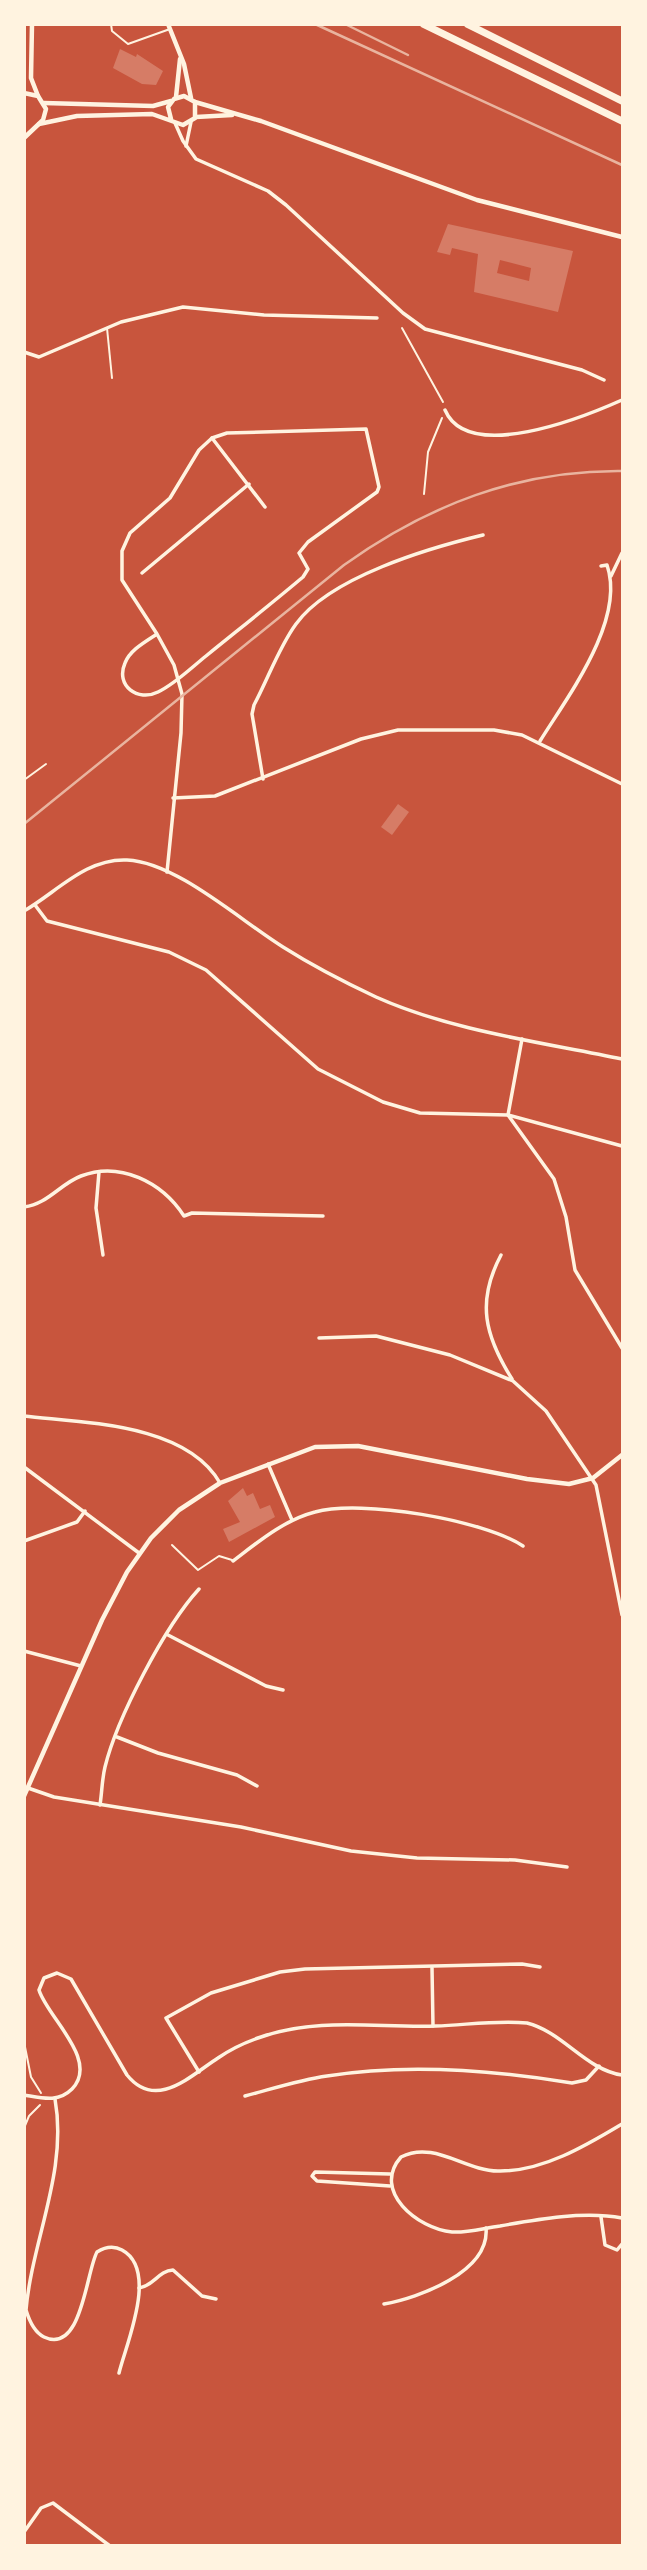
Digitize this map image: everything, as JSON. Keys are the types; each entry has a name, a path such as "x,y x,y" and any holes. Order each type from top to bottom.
{"highway":[{"path":"422,24 622,121"},
{"path":"467,24 622,101"}],"street":[{"path":"24,138 45,115 44,103 31,82 32,24"},
{"path":"170,27 193,100 193,120 186,146"},
{"path":"181,58 174,99 168,110 186,146 200,162 253,184 286,205 425,330 589,372 604,380"},
{"path":"24,93 38,96"},
{"path":"44,103 153,106 174,99 193,100 307,137 486,203 622,237"},
{"path":"24,128 77,116 152,114 183,125 193,120 237,115"},
{"path":"24,352 39,357 107,327 183,307 264,315 377,318"},
{"path":"445,411 457,426 505,437 595,412 622,400"},
{"path":"157,634 137,648 124,665 126,687 137,695 156,693 172,683 303,578 308,569 299,553 307,542 377,492 379,487 366,429 227,433 212,438 200,450 170,498 130,533 122,551 121,580 157,634 168,653 179,676 182,694 181,733 167,873"},
{"path":"212,438 265,507"},
{"path":"142,573 249,484"},
{"path":"263,779 252,714 254,705 301,617 356,578 484,535"},
{"path":"611,576 622,553"},
{"path":"540,741 594,653 613,586 607,565 601,566"},
{"path":"173,798 215,796 361,739 398,730 494,730 540,741 622,784"},
{"path":"24,911 98,863 128,860 167,873 321,970 376,997 426,1015 522,1039 622,1059"},
{"path":"34,905 47,921 169,952 206,970 318,1069 349,1088 383,1102 421,1113 508,1115 622,1146"},
{"path":"508,1115 522,1039"},
{"path":"508,1115 530,1141 554,1179 566,1217 575,1270 622,1348"},
{"path":"24,1208 44,1202 79,1176 114,1170 134,1174 152,1185 184,1216 192,1213 323,1216"},
{"path":"99,1172 96,1208 103,1255"},
{"path":"501,1255 487,1287 486,1310 491,1340 513,1381 546,1411 593,1478 622,1615"},
{"path":"319,1338 376,1336 395,1339 450,1355 513,1381"},
{"path":"24,1416 129,1428 152,1434 194,1457 220,1483"},
{"path":"24,1796 81,1666 118,1588 139,1553 179,1510 220,1483 268,1464 330,1445 358,1446 545,1483 569,1484 593,1478 622,1455"},
{"path":"268,1464 292,1520"},
{"path":"24,1467 139,1553"},
{"path":"233,1561 292,1520 337,1507 366,1507 410,1513 494,1532 523,1546"},
{"path":"24,1541 78,1522 85,1511"},
{"path":"100,1805 106,1766 136,1691 168,1635 199,1589"},
{"path":"168,1635 266,1686 283,1690"},
{"path":"24,1651 81,1666"},
{"path":"117,1737 158,1753 237,1775 257,1786"},
{"path":"28,1788 54,1797 242,1827 351,1851 417,1858 515,1860 567,1867"},
{"path":"199,2072 166,2018 211,1993 280,1972 305,1969 522,1964 540,1966"},
{"path":"432,1968 433,2026"},
{"path":"24,2095 55,2099 76,2084 80,2070 71,2039 44,2004 39,1990 42,1980 52,1973 62,1973 71,1979 127,2075 141,2088 164,2091 244,2043 301,2026 433,2026 511,2022 537,2026 599,2066 622,2075"},
{"path":"245,2096 304,2080 361,2071 458,2071 572,2083 586,2080 599,2066"},
{"path":"55,2099 59,2127 46,2220 28,2293 28,2318 45,2337 54,2339 66,2335 79,2316 95,2255 108,2247 119,2249 132,2258 138,2273 139,2288 135,2321 119,2373"},
{"path":"622,2124 566,2154 526,2168 497,2171 419,2151 401,2157 390,2174 393,2196 403,2206 438,2228 452,2232 557,2218 622,2218"},
{"path":"390,2174 316,2172 312,2176 317,2181 390,2186"},
{"path":"601,2217 605,2245 617,2250 622,2244"},
{"path":"384,2304 419,2296 452,2279 480,2250 486,2237 486,2228"},
{"path":"139,2288 148,2287 161,2273 173,2270 202,2296 216,2299"},
{"path":"24,2532 41,2508 53,2503 110,2546"}],"lane":[{"path":"111,24 112,31 128,44 170,27"},
{"path":"107,327 112,377"},
{"path":"24,780 46,764"},
{"path":"172,1545 198,1570 219,1556 233,1561"}],"path":[{"path":"402,328 441,397 445,411 428,452 424,494"},
{"path":"24,2042 31,2077 41,2090 40,2107 29,2116 24,2128"}],"building":[{"path":"120,49 136,57 137,54 163,71 156,85 142,84 113,68"},
{"path":"448,224 573,251 558,312 474,292 478,254 452,248 450,255 437,252","holes":["500,260 531,268 529,281 497,273"]},
{"path":"398,804 409,812 392,835 381,827"},
{"path":"243,1488 247,1496 253,1493 260,1509 270,1505 275,1517 229,1542 223,1529 240,1522 228,1501"}],"railway":[{"path":"315,24 622,165"},
{"path":"345,24 408,55"},
{"path":"24,824 344,565 408,525 441,509 510,484 584,472 622,471"}]}
